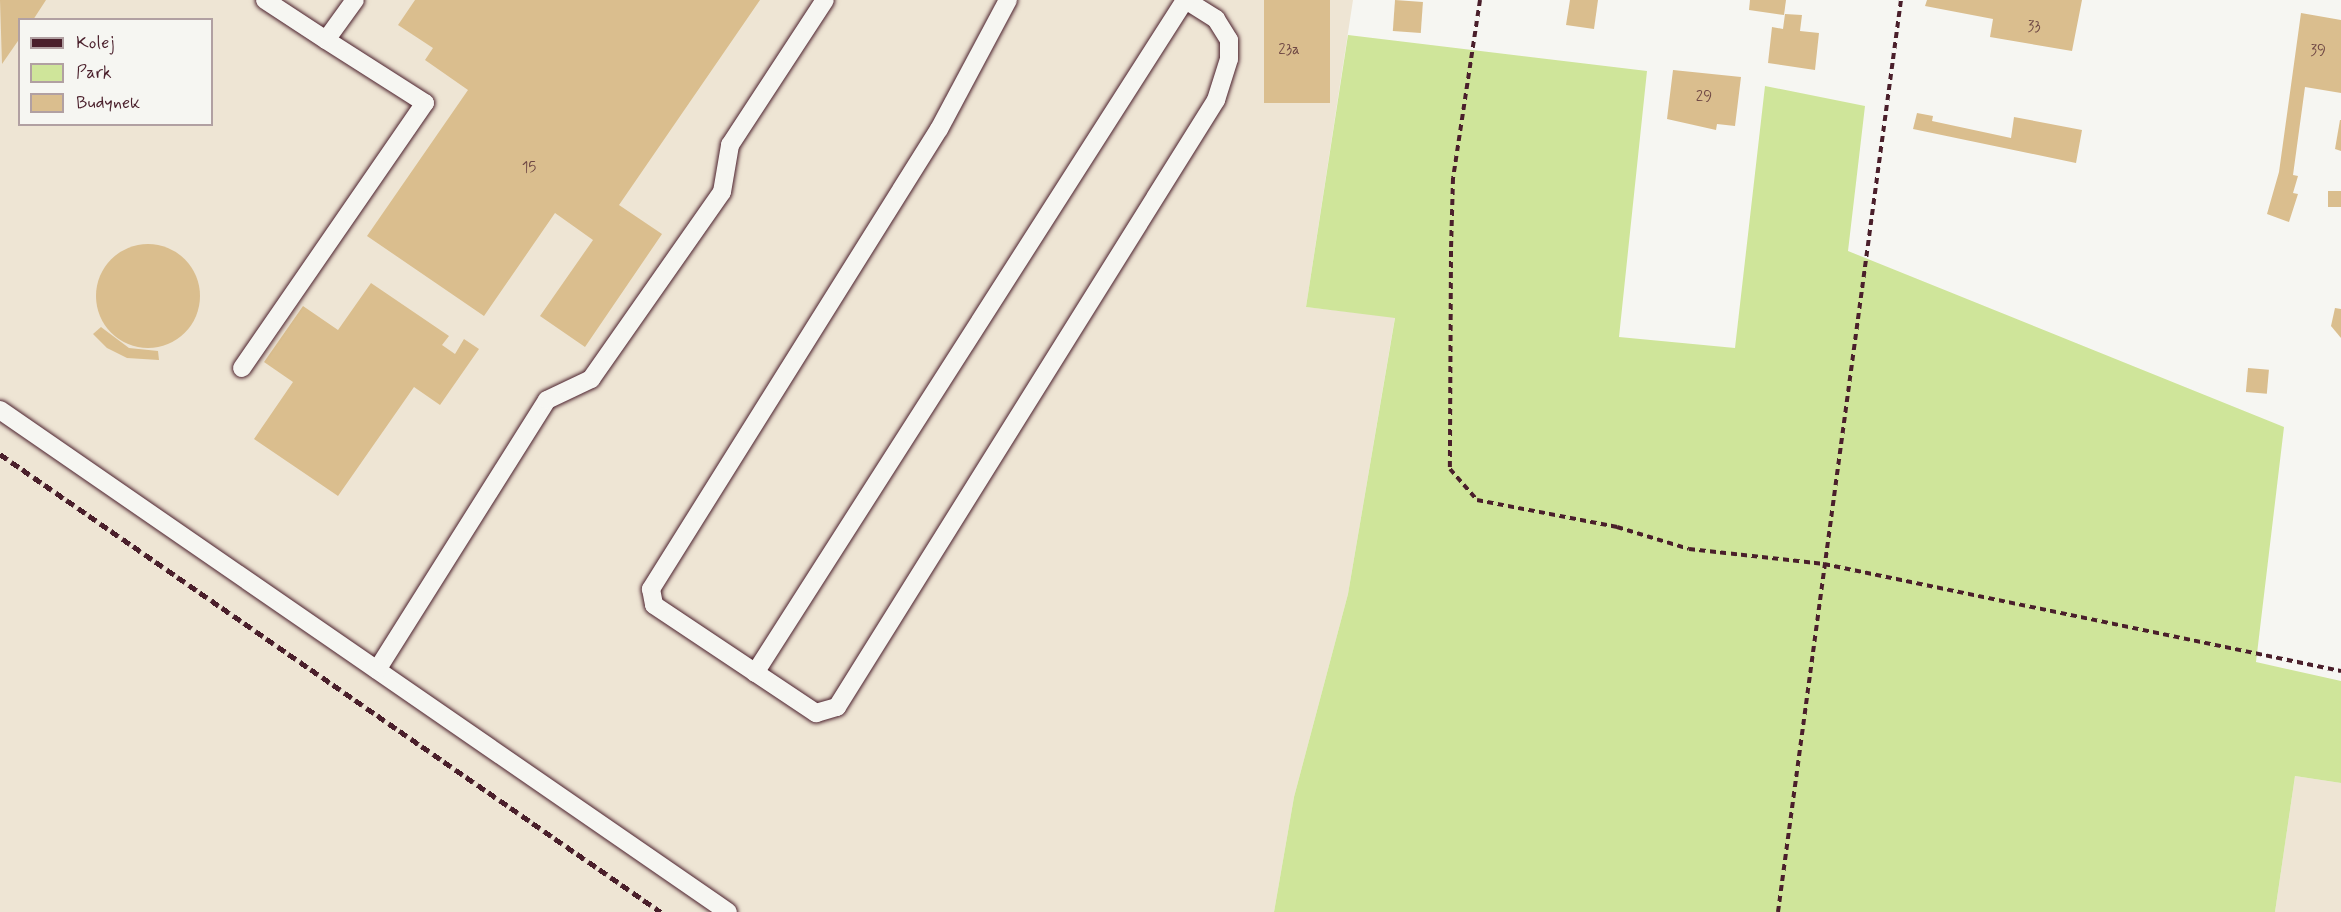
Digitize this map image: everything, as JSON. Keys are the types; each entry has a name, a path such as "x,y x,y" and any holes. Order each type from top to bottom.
{"lane":[{"path":"242,368 425,103 265,0"},
{"path":"326,40 355,0"},
{"path":"377,670 547,400 591,379 722,192 730,145 825,0"},
{"path":"755,673 1185,0 1216,19 1229,40 1229,59 1216,100 837,707 816,713 755,673 654,605 651,589 939,129 1008,0"},
{"path":"0,410 728,912"}],"path":[{"path":"1480,0 1453,178 1450,469 1477,500 1521,511 1617,527 1689,549 1824,564 2341,670"},
{"path":"1778,912 1902,0"}],"shaded area":[{"path":"0,0 1353,0 1306,307 1395,317 1348,594 1294,797 1274,912 0,912"},
{"path":"2295,776 2341,783 2341,912 2275,912"}],"green space":[{"path":"1348,35 1647,71 1619,337 1735,348 1765,86 1865,106 1848,251 2284,427 2256,662 2341,681 2341,783 2295,776 2275,912 1274,912 1294,797 1348,594 1395,318 1306,307"}],"building":[{"path":"0,0 46,0 34,18 18,18 18,41 2,64"},
{"path":"415,0 760,0 619,205 662,234 585,347 540,316 593,240 555,213 484,316 367,236 468,90 425,60 433,48 398,25"},
{"path":"1264,0 1330,0 1330,103 1264,103"},
{"path":"1395,0 1423,2 1421,33 1393,31"},
{"path":"1570,0 1598,0 1594,29 1566,25"},
{"path":"1750,0 1786,0 1784,15 1749,10"},
{"path":"1927,0 2082,0 2072,51 1990,37 1993,19 1925,6"},
{"path":"2301,13 2341,20 2341,93 2305,87 2293,175 2298,176 2293,193 2298,194 2289,222 2267,214 2279,172"},
{"path":"1785,14 1802,15 1800,31 1819,33 1815,70 1768,63 1772,27 1783,29"},
{"path":"1673,70 1741,77 1735,126 1717,124 1716,130 1667,119"},
{"path":"1917,113 1933,116 1932,121 2011,138 2014,117 2082,130 2076,163 1913,129"},
{"path":"2341,120 2341,151 2335,149"},
{"path":"2328,191 2341,191 2341,207 2328,207"},
{"path":"148,244 168,248 185,259 196,276 200,296 196,316 185,333 168,344 148,348 128,344 111,333 100,316 96,296 100,276 111,259 128,248"},
{"path":"371,283 449,336 442,345 455,354 464,339 479,349 440,405 414,387 338,496 254,439 293,382 264,362 303,306 338,330"},
{"path":"2335,308 2341,309 2341,338 2331,326"},
{"path":"101,327 129,348 158,351 159,360 127,358 107,348 93,334"},
{"path":"2248,368 2269,370 2267,394 2246,392"}],"railway":[{"path":"0,454 661,912"}]}
